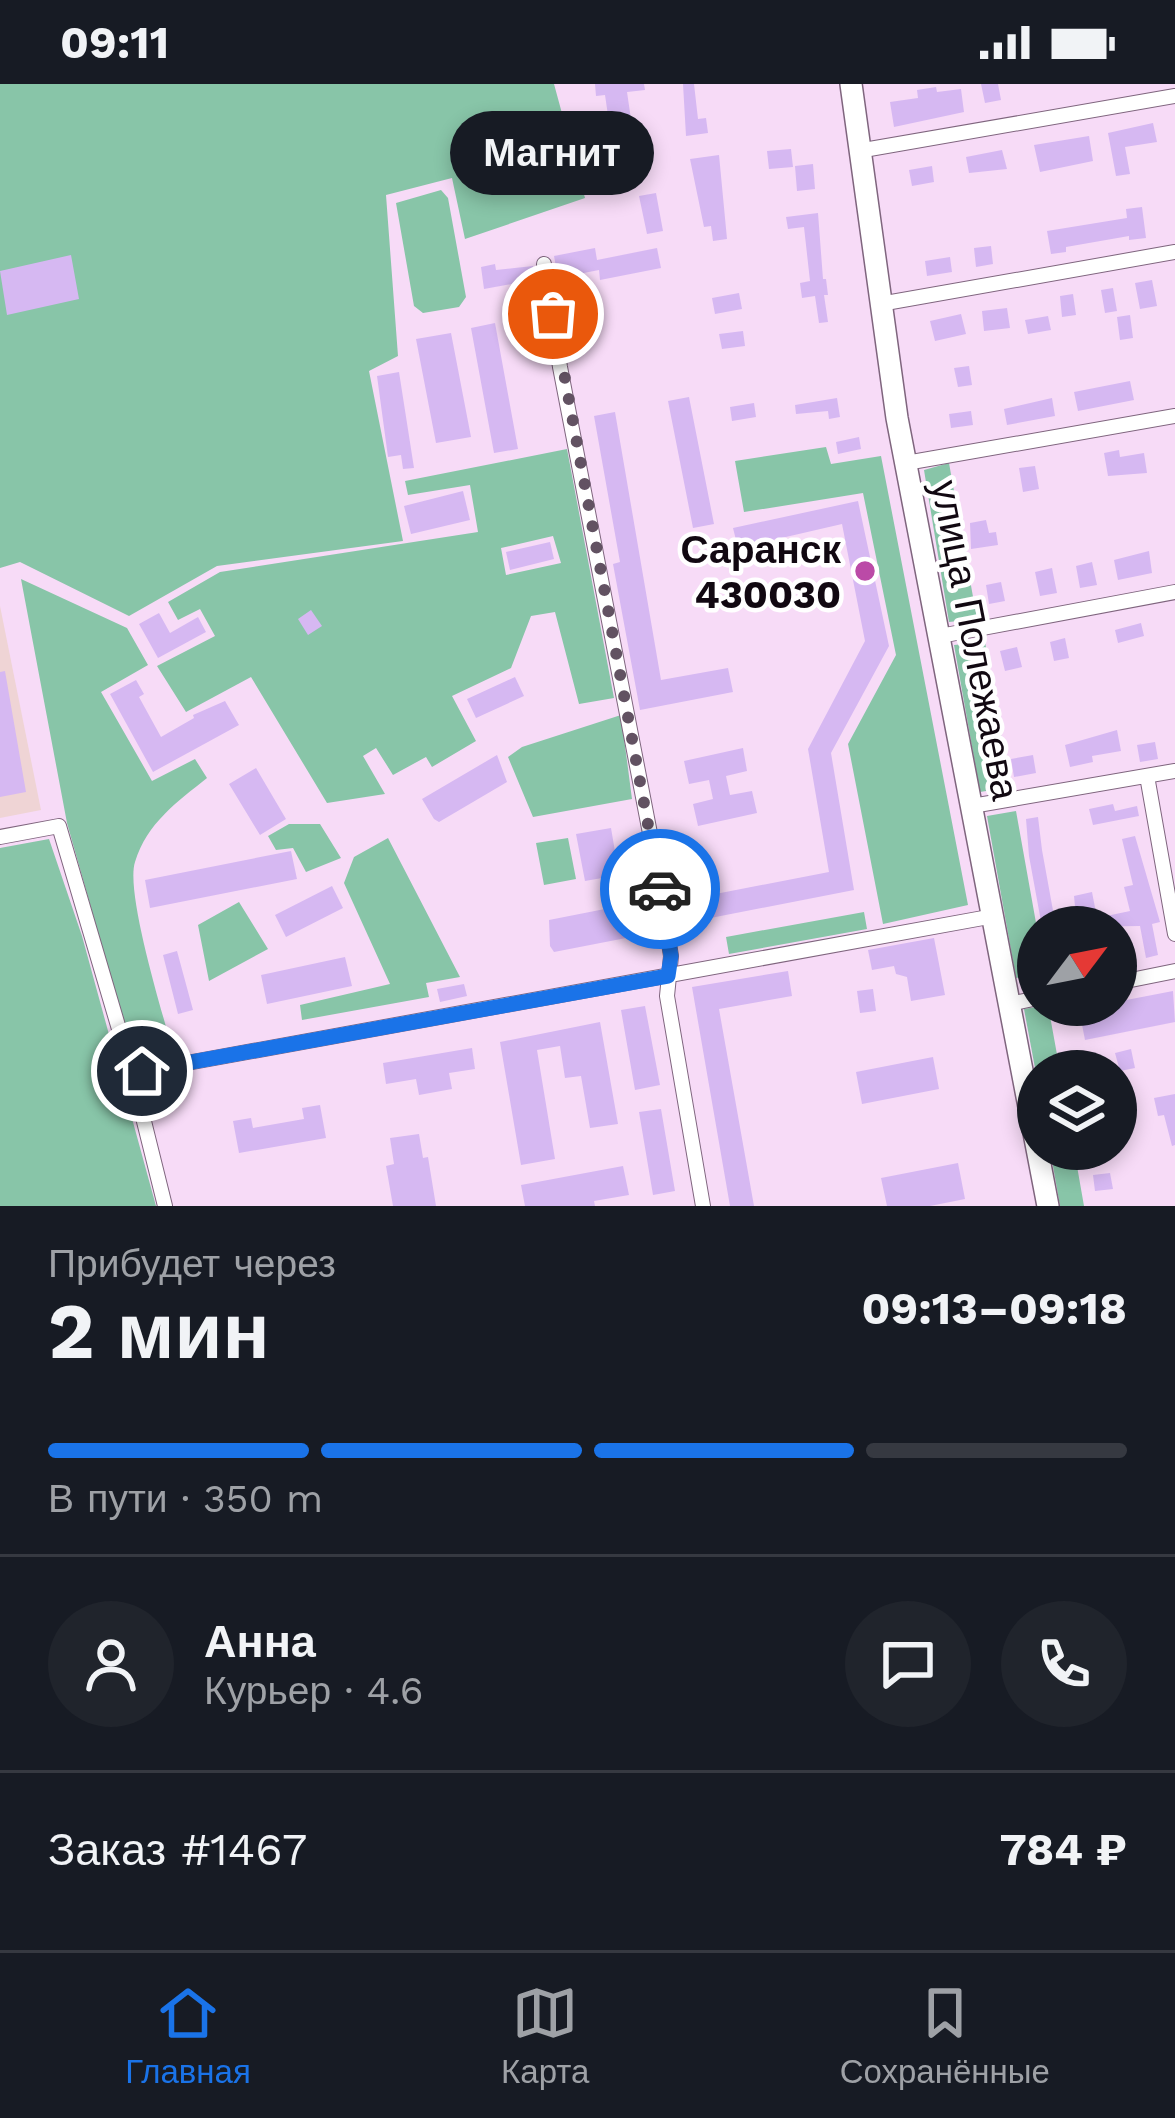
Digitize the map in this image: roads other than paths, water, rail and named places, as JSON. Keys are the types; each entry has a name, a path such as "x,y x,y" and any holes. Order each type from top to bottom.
{"main road":[{"name":"улица Полежаева","path":"851,84 906,463 1048,1206"}],"street":[{"path":"858,151 1175,96"},
{"path":"880,304 1175,252"},
{"path":"544,263 659,880 671,956 667,995 703,1206"},
{"path":"906,463 1175,416"},
{"path":"940,635 1175,592"},
{"path":"972,806 1175,771"},
{"path":"1147,776 1175,934"},
{"path":"0,837 59,826 166,1206"},
{"path":"132,1073 994,916"},
{"path":"1137,979 1175,971"},
{"path":"1009,1004 1017,1002"}],"place":[{"name":"Магнит","path":"553,314"},
{"name":"Саранск 430030","path":"865,571"}]}
